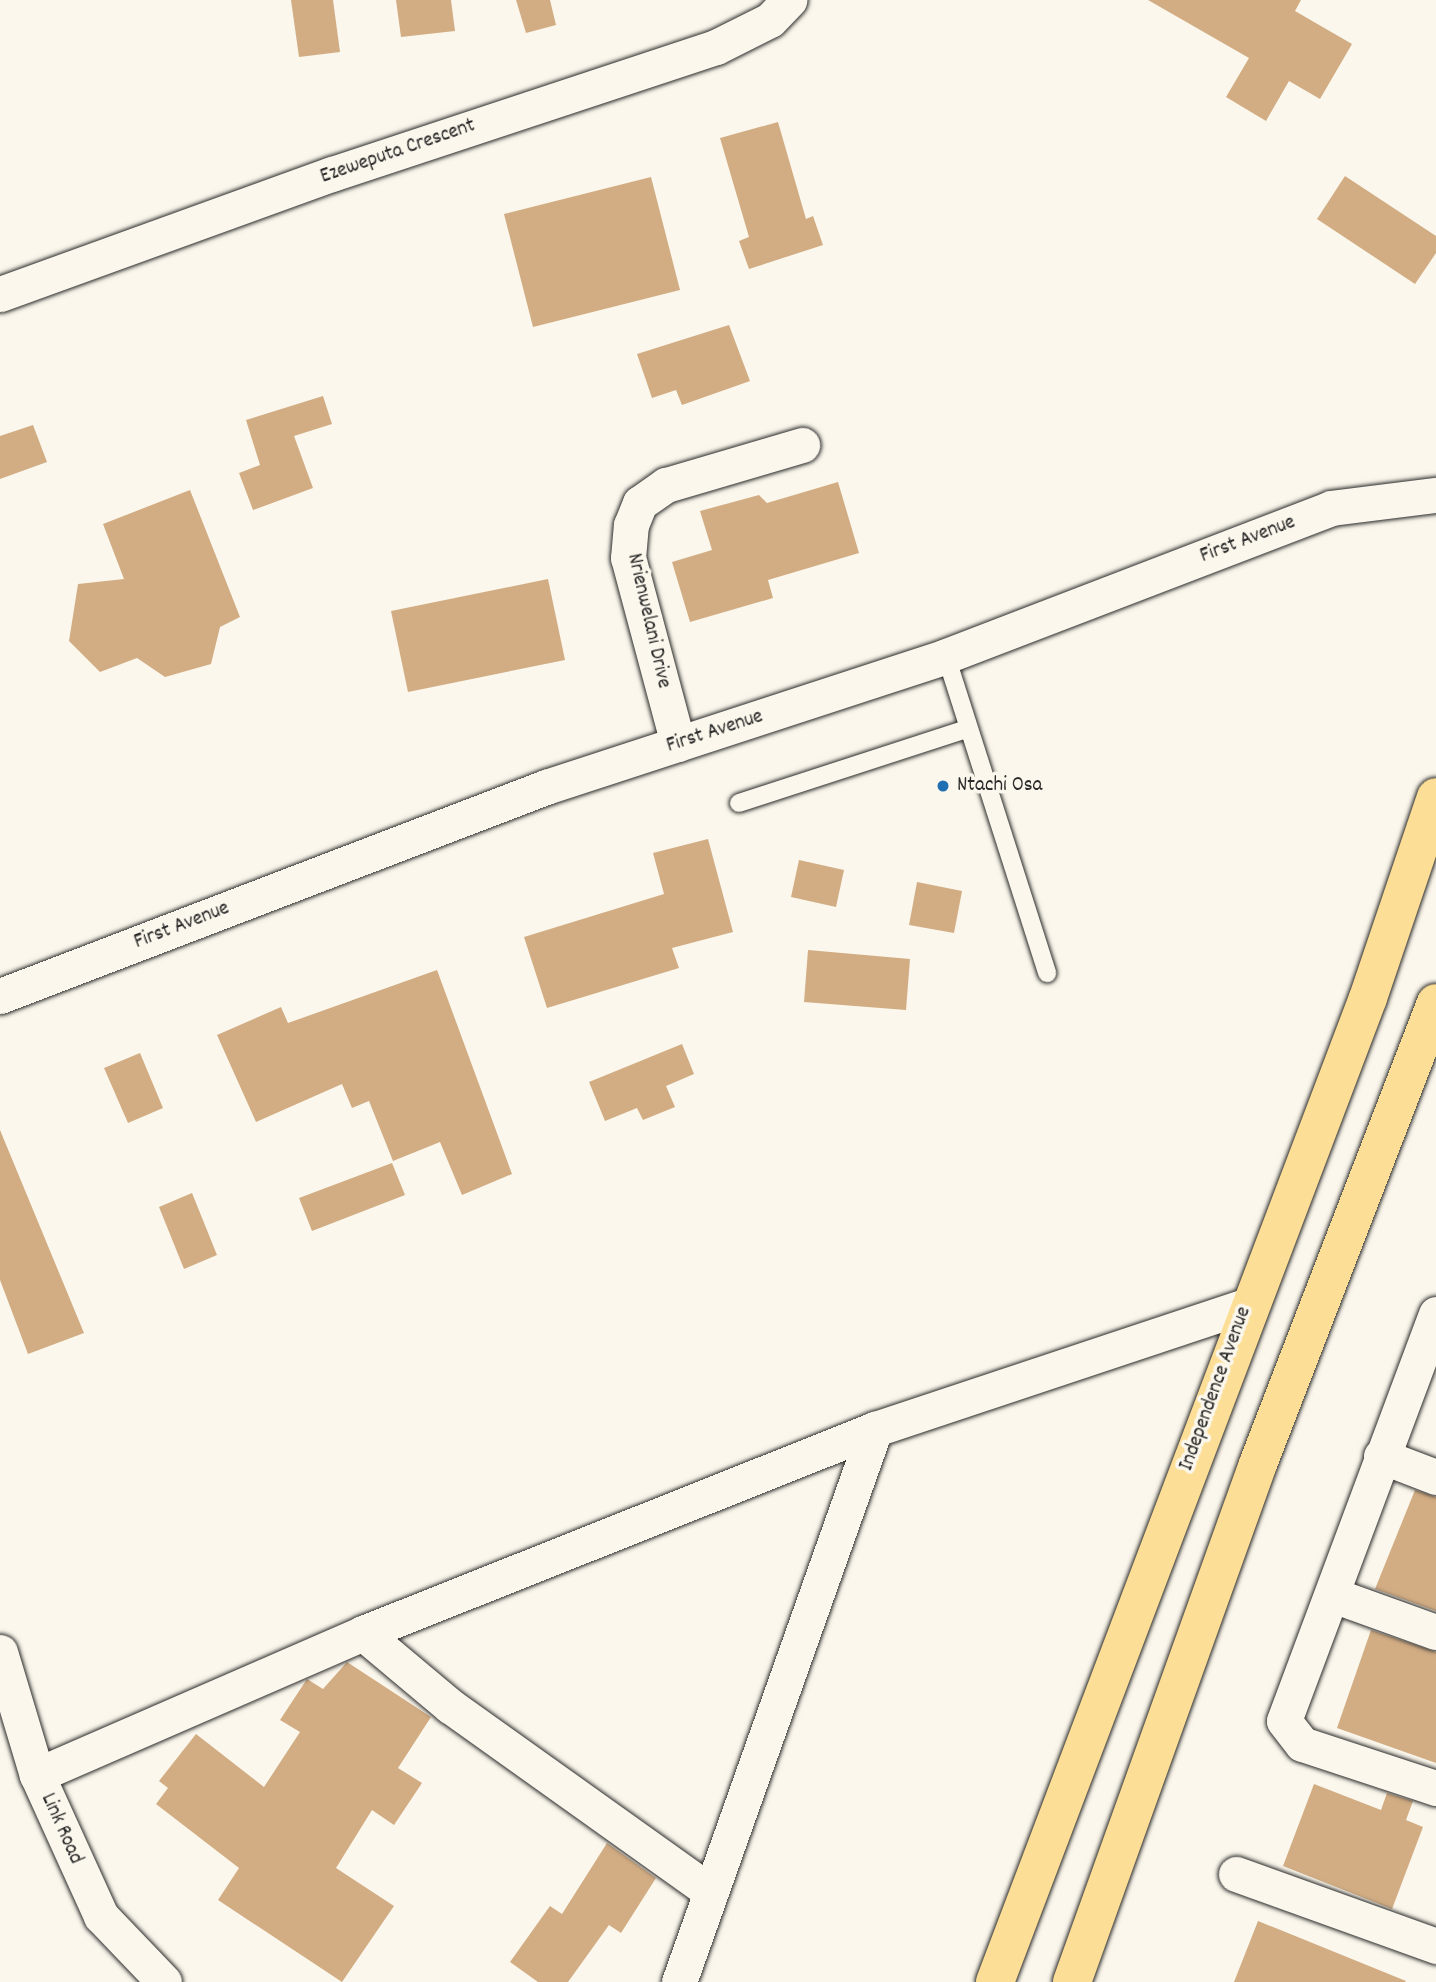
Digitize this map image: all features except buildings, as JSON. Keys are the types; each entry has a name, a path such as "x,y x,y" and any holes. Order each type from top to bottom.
{"main road":[{"name":"Independence Avenue","path":"995,1982 1247,1305 1368,998 1436,797"},
{"path":"1072,1982 1254,1477 1436,1003"}],"street":[{"name":"Ezeweputa Crescent","path":"0,294 332,174 716,47 770,20 789,0"},
{"name":"Nrienwelani Drive","path":"678,744 628,558 635,514 666,485 802,445"},
{"name":"First Avenue","path":"0,996 546,787 946,656 1331,508 1436,495"},
{"path":"37,1775 363,1633 875,1429 1247,1305"},
{"path":"1434,1327 1381,1456 1333,1595 1284,1721 1302,1744 1436,1788"},
{"path":"679,1982 709,1891 875,1429"},
{"path":"1381,1456 1436,1477"},
{"path":"1333,1595 1436,1632"},
{"path":"363,1633 450,1706 709,1891"},
{"name":"Link Road","path":"0,1652 37,1775 101,1916 164,1982"},
{"path":"1236,1874 1436,1946"}],"lane":[{"path":"946,656 967,729 1047,973"},
{"path":"739,803 967,729"}],"place":[{"name":"Ntachi Osa","path":"943,786"}]}
